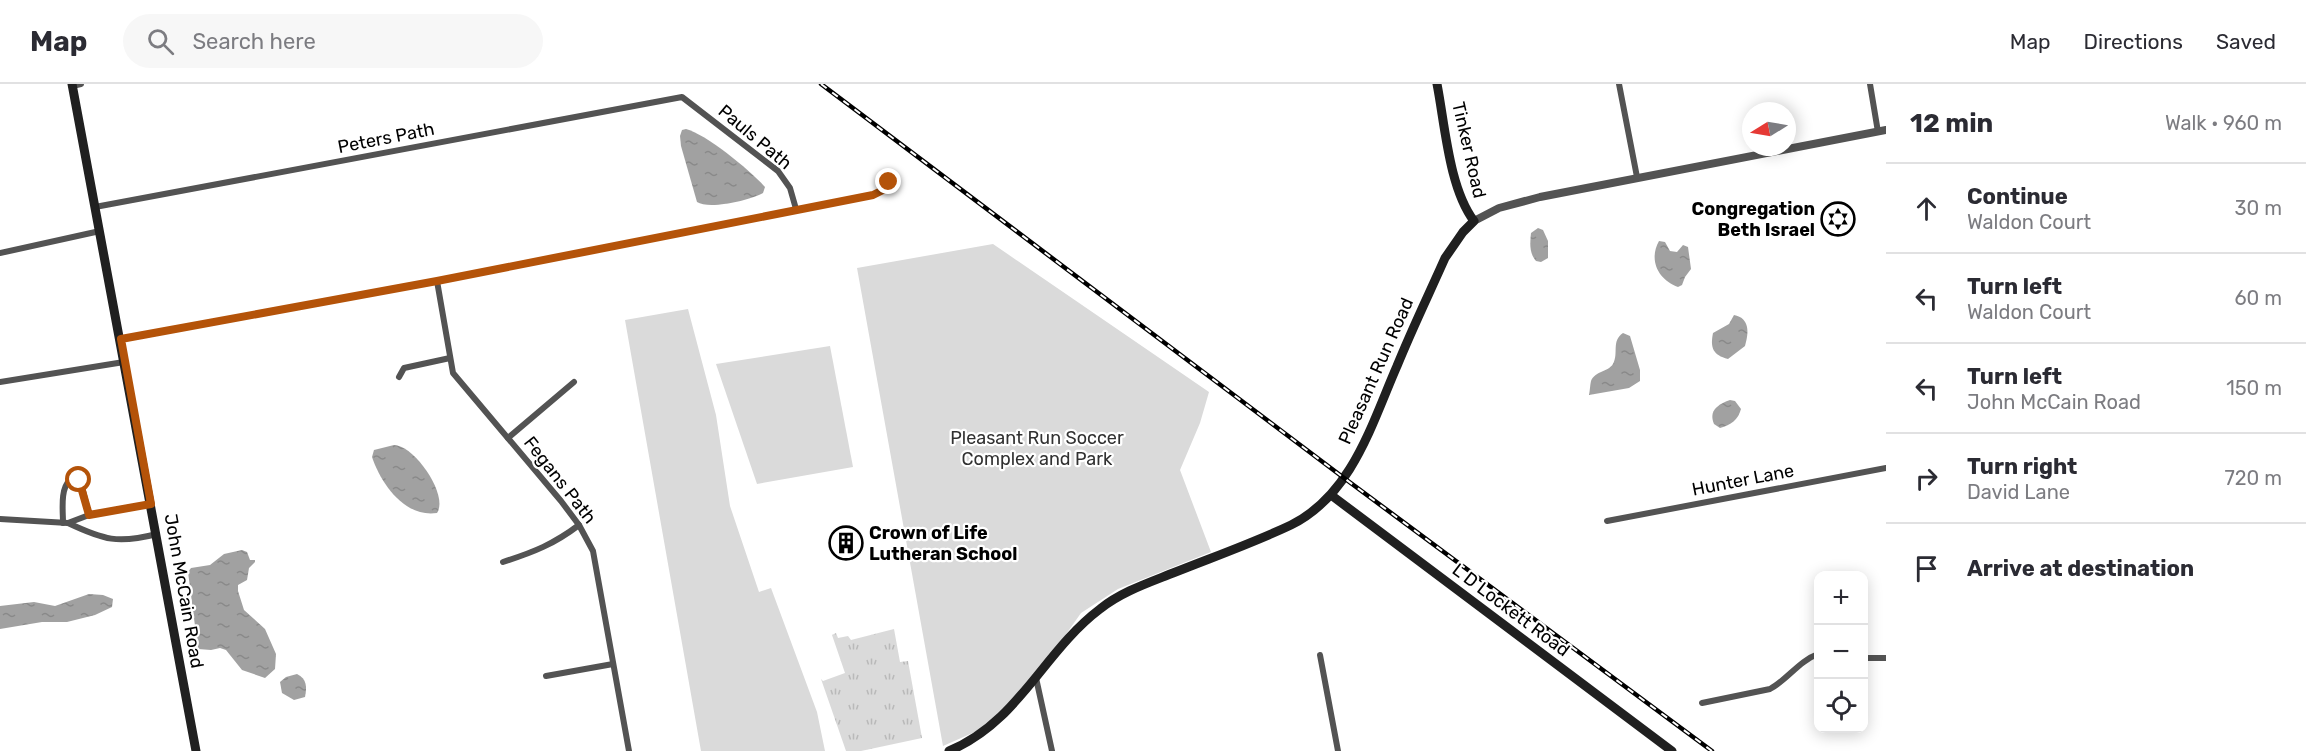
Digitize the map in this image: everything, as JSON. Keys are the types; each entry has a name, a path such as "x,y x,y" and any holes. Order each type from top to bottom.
{"main road":[{"name":"Tinker Road","path":"1437,84 1457,186 1466,210 1474,221"},
{"name":"John McCain Road","path":"75,85 95,207 196,751"},
{"name":"Pleasant Run Road","path":"949,751 963,745 996,723 1011,709 1080,625 1108,603 1141,586 1291,525 1307,516 1331,495 1358,454 1445,258 1463,232 1474,221"},
{"name":"L D Lockett Road","path":"1331,495 1672,751"}],"street":[{"path":"1619,84 1638,177"},
{"path":"1870,84 1882,131"},
{"name":"Peters Path","path":"95,207 682,97"},
{"name":"Pauls Path","path":"682,97 778,171 790,188 796,209"},
{"name":"Pleasant Run Road","path":"1474,221 1499,208 1540,198 1882,131"},
{"path":"121,339 437,281 873,195 883,190 889,182"},
{"path":"0,253 100,231"},
{"name":"Fegans Path","path":"437,281 453,373 579,525 593,552 629,751"},
{"path":"399,377 404,368 450,358"},
{"path":"0,382 124,362"},
{"path":"508,438 574,382"},
{"name":"Hunter Lane","path":"1606,522 1886,468"},
{"path":"65,523 64,492 65,485 70,480 77,479 81,483 89,515"},
{"path":"65,523 89,515 151,504"},
{"path":"0,519 65,523 103,539 130,539 157,534"},
{"path":"504,562 541,550 559,541 579,525"},
{"path":"1320,655 1338,751"},
{"path":"1702,703 1770,689 1780,684 1806,660 1814,656"},
{"path":"1868,658 1886,658"},
{"path":"546,676 613,664"},
{"path":"1036,678 1052,751"}],"green space":[{"name":"Pleasant Run Soccer Complex and Park","path":"993,244 1209,392 1200,423 1180,470 1211,552 1118,589 1081,613 1045,664 986,727 943,746 857,268"},
{"path":"688,309 716,415 730,506 759,592 771,588 817,712 825,751 701,751 625,320"},
{"path":"830,346 853,467 757,484 716,364"},
{"path":"894,629 900,662 908,661 922,738 861,751 846,751 821,679 823,681 845,673 832,635 836,633 838,638 848,636 851,640"}],"water":[{"path":"686,129 716,145 750,172 765,187 763,193 720,205 697,202 681,146 680,136 682,130"},
{"path":"1538,228 1543,230 1548,241 1548,258 1541,262 1536,261 1530,248 1531,233"},
{"path":"1659,241 1665,242 1670,251 1677,252 1683,245 1688,247 1691,269 1682,285 1678,287 1665,280 1657,269 1655,256"},
{"path":"1734,315 1746,323 1747,336 1745,346 1728,359 1716,353 1712,347 1712,338 1713,333 1729,324"},
{"path":"1623,333 1630,336 1640,370 1640,381 1629,388 1589,395 1593,378 1613,364 1616,343"},
{"path":"1730,400 1735,401 1741,409 1740,413 1734,421 1720,428 1714,424 1712,415 1716,408"},
{"path":"394,445 411,453 428,472 438,495 437,513 425,513 405,505 381,478 372,457 374,450"},
{"path":"242,550 247,552 250,560 255,560 249,568 247,580 238,585 244,610 265,629 276,654 275,669 265,678 242,670 226,650 198,649 188,572 191,568 210,565 224,554"},
{"path":"89,594 103,595 113,599 112,607 95,615 67,622 42,622 0,629 0,606 34,602 55,606"},
{"path":"297,674 304,681 306,693 305,697 294,700 282,693 280,682 286,677"}],"railway":[{"path":"821,84 1344,478 1712,751"}],"place":[{"name":"Congregation Beth Israel","path":"1838,219"},
{"name":"Crown of Life Lutheran School","path":"846,543"}],"route":[{"path":"79,480 89,515 151,504 121,339 437,281 873,195 883,190 889,182"}]}
